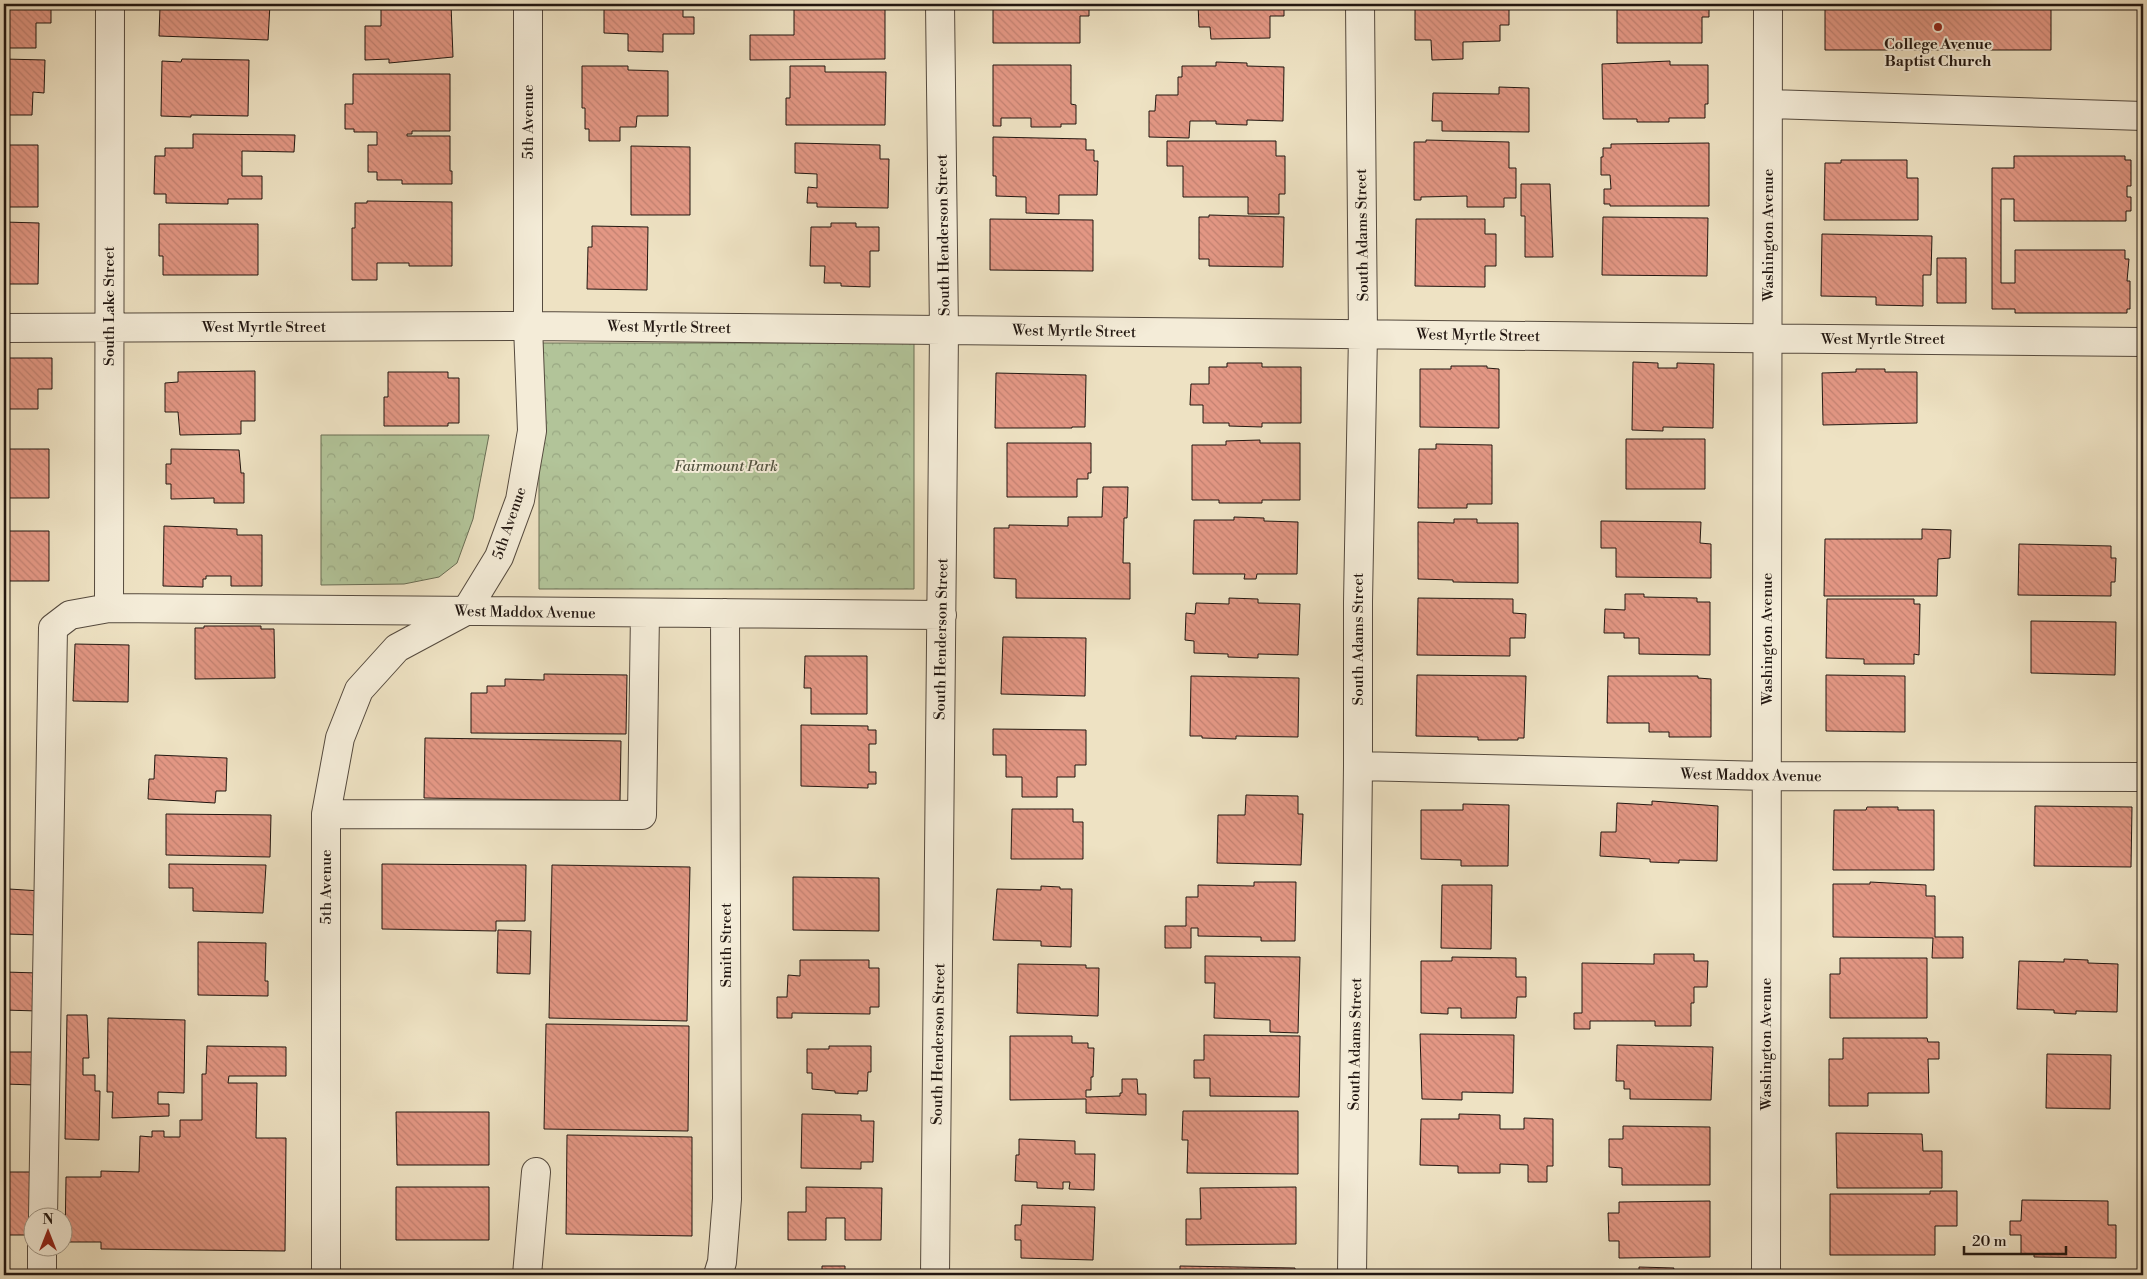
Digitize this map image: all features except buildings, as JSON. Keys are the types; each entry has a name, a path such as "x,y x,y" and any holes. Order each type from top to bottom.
{"street":[{"name":"South Lake Street","path":"109,608 110,4"},
{"name":"5th Avenue","path":"326,1275 326,814 340,738 359,690 397,648 466,611 499,557 520,500 532,431 528,326 528,4"},
{"name":"South Henderson Street","path":"935,1275 944,330 940,4"},
{"name":"South Adams Street","path":"1352,1275 1358,602 1363,334 1360,4"},
{"name":"Washington Avenue","path":"1766,1275 1768,4"},
{"path":"1768,104 2143,116"},
{"name":"West Myrtle Street","path":"4,328 528,326 2143,342"},
{"name":"West Maddox Avenue","path":"43,1206 53,628 70,614 109,608 942,615"},
{"path":"326,814 642,815 645,613"},
{"name":"Smith Street","path":"718,1275 722,1262 727,1199 724,613"},
{"name":"West Maddox Avenue","path":"1358,766 1767,776 2143,777"},
{"path":"527,1275 536,1172"},
{"path":"42,1256 42,1275"}],"green space":[{"name":"Fairmount Park","path":"539,343 914,343 914,589 539,589"},
{"path":"321,435 489,435 473,519 457,563 439,577 404,584 321,585"}],"place":[{"name":"College Avenue Baptist Church","path":"1938,27"}]}
